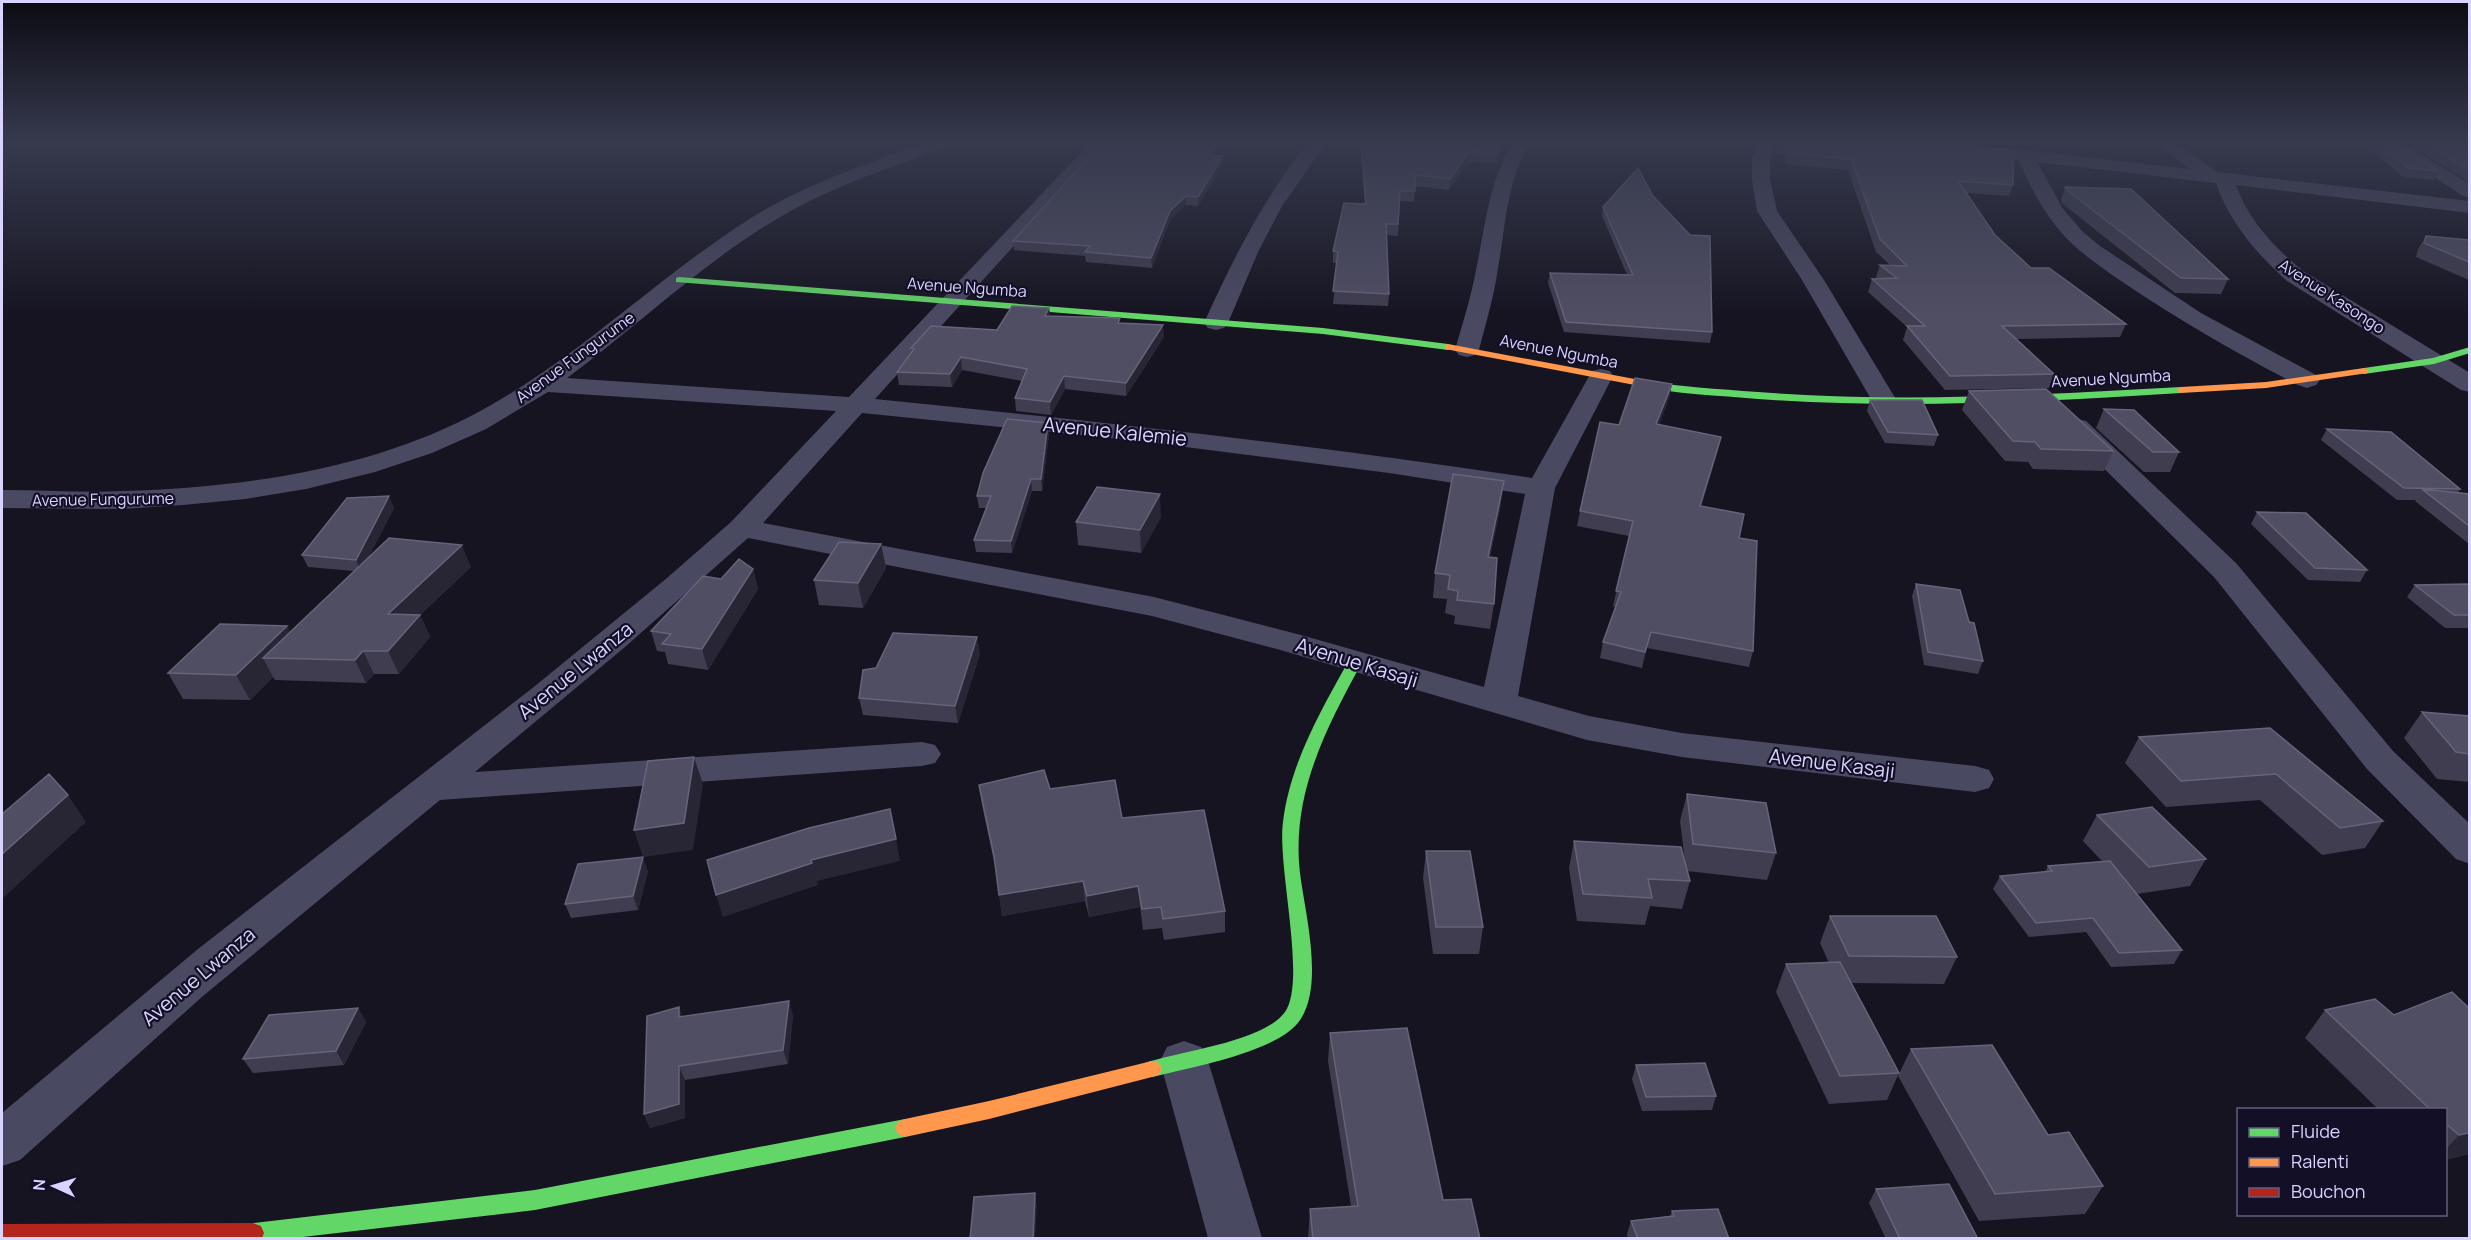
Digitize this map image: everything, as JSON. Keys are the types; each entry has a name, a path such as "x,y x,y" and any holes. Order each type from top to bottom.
{"street":[{"name":"Avenue Fungurume","path":"2,499 58,501 194,496 323,477 385,461 432,444 478,423 543,384 678,280 753,226 797,201"},
{"name":"Avenue Lwanza","path":"2,1144 212,963 678,586 742,528 1045,201"},
{"path":"1216,323 1244,258 1275,201"},
{"path":"1467,350 1488,267 1498,201"},
{"path":"1765,201 1767,211 1813,280 1884,401"},
{"path":"2048,201 2061,220 2086,246 2163,301 2222,336 2307,380"},
{"name":"Avenue Kasongo","path":"2234,201 2262,247 2278,263 2295,276 2469,385"},
{"path":"2416,201 2469,207"},
{"name":"Avenue Ngumba","path":"678,280 1323,331 1467,350 1601,376 1711,393 1779,398 1884,401 2045,398 2307,380 2434,361 2469,350"},
{"path":"1499,703 1541,488 1601,376"},
{"name":"Avenue Kalemie","path":"543,384 855,405 1187,438 1541,488"},
{"path":"2045,398 2140,486 2225,570 2380,760 2464,839"},
{"name":"Avenue Kasaji","path":"742,528 1154,607 1289,642 1587,728 1682,745 1975,779"},
{"path":"2,1234 261,1233 535,1200 839,1142 989,1110 1184,1061 1267,1036 1291,1019 1300,1000 1303,973 1290,857 1293,808 1306,759 1320,726 1355,662"},
{"path":"429,788 922,754"},
{"path":"1184,1061 1235,1239"}],"building":[{"path":"1049,201 1181,201 1170,211 1151,258 1085,252 1090,246 1013,241"},
{"path":"1366,201 1399,201 1398,224 1386,224 1389,294 1333,291 1338,252 1333,251 1344,203 1366,204"},
{"path":"1609,201 1658,201 1690,235 1710,236 1712,332 1566,322 1550,273 1633,275 1603,207"},
{"path":"1866,201 1972,201 1995,235 2031,268 2049,268 2126,324 2002,326 2054,374 1950,376 1907,326 1925,326 1872,279 1897,278 1880,265 1907,266 1880,239"},
{"path":"2081,201 2144,201 2228,279 2181,278"},
{"path":"2426,236 2469,240 2469,262 2424,243"},
{"path":"1012,306 1049,308 1045,316 1120,318 1118,323 1163,325 1126,383 1064,376 1050,402 1015,398 1027,369 961,357 950,374 897,372 914,349 911,348 931,326 997,330"},
{"path":"1635,378 1672,384 1656,424 1721,437 1700,506 1744,514 1739,538 1757,541 1753,651 1651,632 1645,652 1603,642 1621,592 1616,591 1633,521 1580,511 1600,422 1619,425"},
{"path":"2046,389 2113,451 2041,449 2035,442 2013,441 1969,391"},
{"path":"1870,400 1922,400 1938,435 1888,432"},
{"path":"2104,409 2134,410 2179,452 2153,452"},
{"path":"1007,419 1048,423 1041,479 1031,479 1011,541 974,540 991,496 977,496 983,473"},
{"path":"2327,429 2391,432 2460,489 2404,488"},
{"path":"1453,474 1504,481 1488,557 1497,558 1494,604 1457,600 1458,591 1448,589 1450,575 1435,573"},
{"path":"1097,487 1160,494 1140,530 1076,522"},
{"path":"2422,489 2469,494 2469,526"},
{"path":"389,496 356,560 302,555 347,498"},
{"path":"2257,512 2306,513 2367,570 2315,568"},
{"path":"389,538 462,545 388,614 420,615 388,651 363,651 355,660 263,658"},
{"path":"839,542 881,544 858,583 814,580"},
{"path":"739,559 753,569 702,649 662,644 671,634 651,631 703,576 721,579"},
{"path":"1916,584 1960,590 1969,622 1974,623 1983,661 1928,652"},
{"path":"2469,584 2469,615 2454,615 2415,585"},
{"path":"220,624 287,626 236,675 168,673"},
{"path":"893,633 977,637 955,706 859,698 863,670 876,668"},
{"path":"2422,712 2469,716 2469,754 2456,752"},
{"path":"2270,728 2383,821 2340,828 2276,774 2181,781 2139,737"},
{"path":"694,757 684,823 634,830 648,761"},
{"path":"1044,770 1050,789 1115,780 1122,818 1204,810 1225,911 1163,919 1161,907 1142,909 1138,886 1087,896 1083,881 999,895 994,856 979,785"},
{"path":"49,774 68,795 2,854 2,814"},
{"path":"1687,794 1766,803 1776,853 1693,844"},
{"path":"2152,807 2206,859 2149,867 2097,815"},
{"path":"890,809 896,839 811,860 812,863 716,895 707,860 809,828"},
{"path":"1574,841 1681,847 1690,881 1648,879 1652,898 1583,894"},
{"path":"1426,851 1470,851 1483,927 1436,927"},
{"path":"643,857 633,896 565,904 578,864"},
{"path":"2110,861 2182,950 2119,953 2093,918 2036,923 2000,876 2052,871 2048,866"},
{"path":"1830,916 1936,916 1957,957 1849,956"},
{"path":"1840,962 1899,1073 1840,1076 1786,964"},
{"path":"2452,992 2469,1008 2469,1133 2459,1135 2447,1125 2447,1108 2429,1108 2325,1010 2375,999 2394,1015"},
{"path":"789,1001 783,1050 679,1066 679,1104 644,1114 647,1016 679,1007 679,1017"},
{"path":"358,1008 336,1051 243,1059 269,1015"},
{"path":"1407,1028 1443,1200 1471,1199 1480,1239 1313,1239 1310,1209 1358,1206 1330,1033"},
{"path":"1992,1045 2048,1135 2069,1132 2103,1186 1995,1194 1911,1049"},
{"path":"1705,1063 1716,1096 1646,1097 1636,1065"},
{"path":"1949,1184 1978,1239 1900,1239 1876,1189"},
{"path":"1035,1193 1033,1239 970,1239 974,1197"},
{"path":"1718,1209 1729,1239 1638,1239 1631,1221 1674,1216 1672,1211"}],"traffic: fast":[{"path":"679,280 1323,331 1448,347"},
{"path":"2364,371 2434,361 2470,350"},
{"path":"1640,383 1690,390 1850,401 1960,401 2181,390"},
{"path":"1152,1069 1226,1050 1266,1035 1281,1027 1291,1018 1298,1004 1302,985 1302,964 1290,858 1292,814 1297,788 1310,751 1355,662"},
{"path":"253,1233 535,1200 905,1128"}],"traffic: slow":[{"path":"1448,347 1640,383"},
{"path":"2181,390 2266,385 2364,371"},
{"path":"905,1128 989,1110 1152,1069"}],"traffic: jam":[{"path":"2,1234 253,1233"}]}
